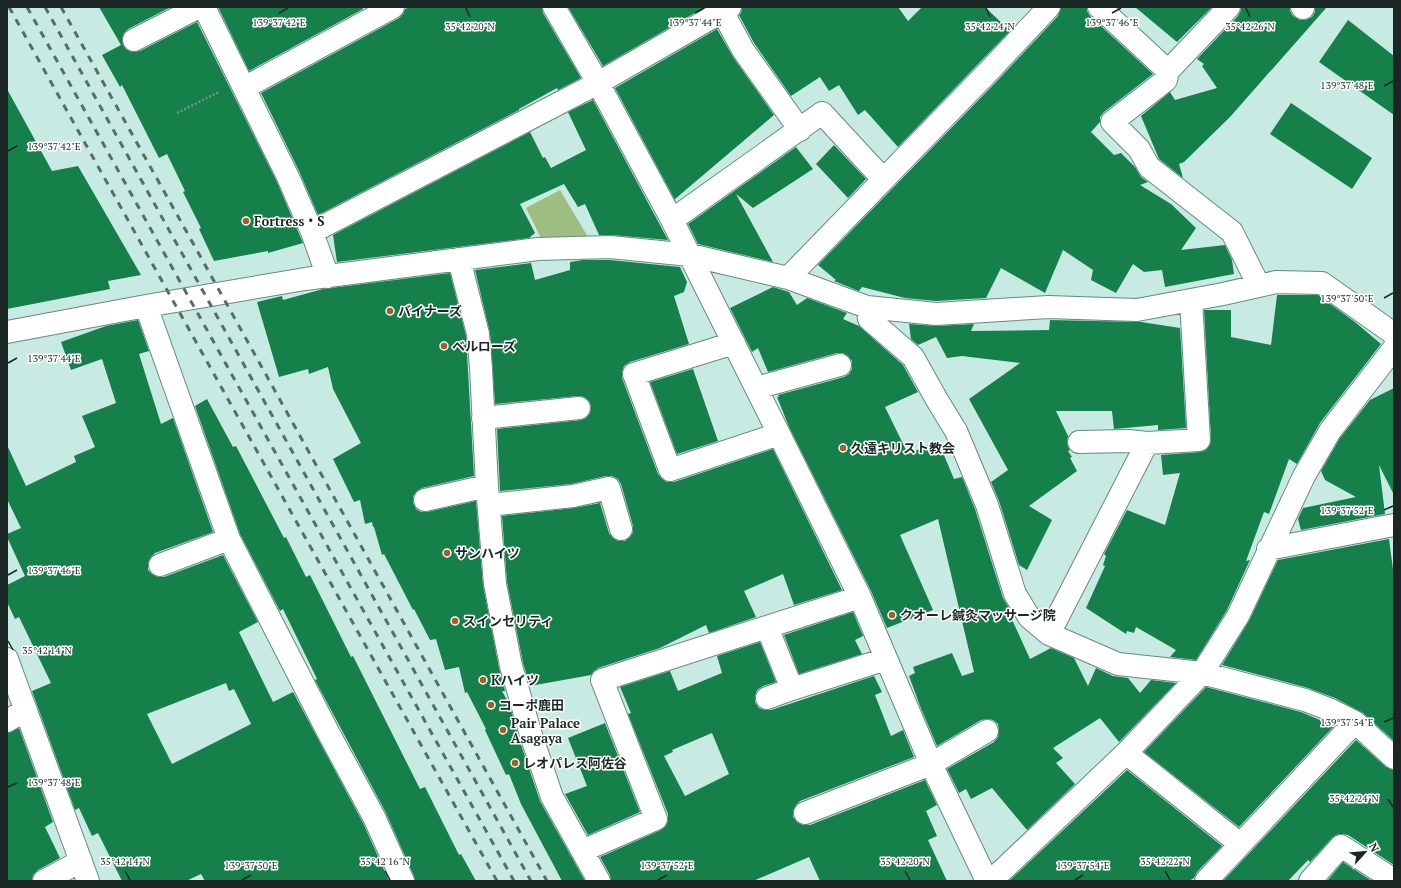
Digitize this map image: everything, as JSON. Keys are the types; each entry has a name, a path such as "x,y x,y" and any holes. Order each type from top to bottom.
{"street":[{"path":"134,40 199,7"},
{"path":"204,7 288,177 312,232 328,277"},
{"path":"242,84 393,7"},
{"path":"554,7 598,83 672,220 780,434 860,597 931,764 987,881"},
{"path":"788,278 1049,7"},
{"path":"1099,7 1168,71"},
{"path":"1229,7 1168,71 1166,80 1112,122 1139,149 1149,167 1232,232 1259,286"},
{"path":"312,232 598,83 724,9 744,50 800,130"},
{"path":"672,220 822,114 883,178"},
{"path":"7,332 146,306 305,279 538,250 610,247 690,255 788,278 867,307 936,314 1048,307 1137,310 1276,282 1322,283 1394,334"},
{"path":"459,259 478,334 495,584 511,666 531,735 552,797 599,881"},
{"path":"1079,442 1130,440 1147,443 1199,440 1191,300"},
{"path":"146,306 229,538 328,732 374,817 403,881"},
{"path":"867,307 869,319 912,358 956,431 987,506 1015,594 1029,617 1049,634 1118,664 1202,673 1304,700 1331,710 1355,722 1394,758"},
{"path":"734,342 634,374 670,470 780,434"},
{"path":"991,881 1126,752 1202,673 1238,616 1268,549 1304,476 1330,431 1394,348"},
{"path":"756,388 840,365"},
{"path":"483,418 579,408"},
{"path":"1049,634 1147,443"},
{"path":"424,500 488,495 573,496 609,488 621,529"},
{"path":"1268,549 1394,525"},
{"path":"160,565 229,538"},
{"path":"582,852 656,819 602,680 860,597"},
{"path":"767,627 792,688"},
{"path":"7,659 84,871 44,881"},
{"path":"767,698 792,688 886,659"},
{"path":"7,721 26,710"},
{"path":"1206,881 1355,722"},
{"path":"805,813 931,764 986,731"},
{"path":"1126,752 1240,844"},
{"path":"1310,881 1341,846 1394,880"}],"path":[{"path":"178,113 242,84"}],"green space":[{"path":"560,190 588,237 542,240 526,208"}],"building":[{"path":"99,7 171,7 128,29 124,33 122,39 123,45 127,50 133,52 140,51 197,22 277,182 303,243 268,253 268,251 214,261 199,229 201,228 183,192 185,191 167,154 159,158 122,85 120,87 102,55 121,45"},
{"path":"218,7 362,7 363,9 249,71"},
{"path":"410,7 542,7 543,13 581,78 558,90 557,88 519,110 318,215 299,171 261,93 399,18 405,9"},
{"path":"568,7 705,7 603,66"},
{"path":"742,7 898,7 908,21 922,7 985,7 1010,31 898,147 865,110 858,115 839,85 829,91 820,77 791,96 754,43 739,15"},
{"path":"1061,7 1087,7 1087,11 1090,16 1153,74 1104,112 1100,117 1100,122 1091,132 1114,155 1121,153 1135,167 1141,177 1148,182 1140,185 1171,204 1196,228 1181,250 1225,245 1232,260 1234,274 1165,287 1162,270 1144,272 1133,264 1116,293 1091,280 1093,270 1063,250 1045,293 1001,268 986,298 936,301 905,298 862,287 859,291 834,281 836,280 818,265 997,81 1058,16"},
{"path":"1135,7 1212,7 1177,42"},
{"path":"1241,7 1290,7 1290,11 1293,16 1300,20 1306,20 1312,17 1315,12 1315,7 1327,7 1230,117 1184,162 1179,164 1183,178 1159,159 1141,116 1170,92 1175,100 1217,88 1202,66 1204,64 1197,59 1238,16"},
{"path":"1348,20 1394,56 1394,115 1319,62"},
{"path":"717,29 733,57 774,115 675,199 676,202 615,88"},
{"path":"7,89 52,171 78,166 141,275 108,281 110,289 7,309"},
{"path":"593,100 668,240 599,235 585,204 578,207 564,184 520,204 535,233 529,238 337,262 333,235 530,132 543,158 545,157 551,168 586,150 568,112"},
{"path":"1291,103 1372,158 1352,189 1270,134"},
{"path":"834,145 866,179 848,198 816,164"},
{"path":"796,147 813,169 753,208 736,194 773,262 698,244 688,224"},
{"path":"583,260 610,260 680,267 687,282 684,292 674,296 689,344 630,362 624,366 622,372 622,378 658,474 667,482 674,482 773,449 842,590 794,605 783,574 744,591 756,617 709,633 706,625 660,648 598,668 591,675 530,686 523,663 507,582 502,516 574,508 600,503 609,533 613,538 618,541 625,541 633,532 633,526 621,484 618,479 612,476 571,484 500,491 497,429 581,420 586,418 590,413 591,406 589,401 584,397 578,396 495,404 490,333 475,270 531,263 535,280 570,270 570,262"},
{"path":"450,273 466,336 474,476 422,488 413,496 413,502 416,509 421,512 427,512 476,501 483,585 499,668 505,691 502,691 510,706 519,739 540,801 585,881 562,881 521,804 509,774 506,775 485,730 486,729 467,692 465,693 459,667 445,670 436,639 430,640 384,554 382,555 372,522 365,524 360,500 354,502 333,459 361,443 333,389 328,367 309,374 308,369 279,377 257,302 282,296 283,300 323,289"},
{"path":"773,287 789,292 797,305 807,298 847,313 843,319 859,326 903,365 918,392 885,407 908,454 938,441 954,479 962,477 975,509 1003,598 1012,613 1009,613 1030,659 1051,648 1074,658 1088,686 1096,668 1113,676 1128,678 1140,693 1151,680 1176,683 1119,742 1100,718 1053,748 1063,758 1056,763 1075,784 1027,830 992,788 971,799 966,789 959,793 947,769 994,742 998,737 998,724 993,720 981,720 937,746 909,676 915,673 913,667 952,653 962,676 974,672 938,519 900,535 933,610 887,628 871,591 789,427 777,397 779,397 778,395 844,377 849,374 852,369 852,361 843,353 837,353 768,372 758,348 752,352 730,308"},
{"path":"1277,295 1318,295 1355,322 1381,344 1320,423 1297,464 1289,459 1269,514 1264,512 1246,561 1250,560 1227,610 1196,660 1170,657 1176,650 1136,627 1134,633 1127,631 1126,634 1086,608 1105,566 1103,565 1106,556 1104,554 1127,510 1165,525 1180,473 1163,475 1161,455 1200,452 1206,450 1210,445 1211,439 1204,310 1231,310 1231,337 1271,345"},
{"path":"138,320 149,351 139,354 161,424 173,418 213,532 155,553 148,563 148,570 158,577 164,577 223,555 258,622 239,632 273,702 293,692 363,823 389,881 205,881 201,874 186,881 122,881 98,833 92,836 79,808 75,810 32,691 51,683 19,617 15,619 7,602 7,585 25,576 7,537 7,534 21,528 7,499 7,445 26,486 76,462 74,456 95,447 82,416 116,403 102,359 71,370 61,342 106,326","holes":["226,683 229,691 234,689 251,724 172,764 147,714"]},
{"path":"1050,320 1141,322 1180,328 1186,428 1158,430 1158,425 1114,429 1112,411 1056,411 1068,436 1067,443 1070,450 1068,451 1077,471 1029,506 1052,520 1027,570 1019,565 999,501 991,482 1008,470 969,399 1020,363 962,356 947,358 936,337 918,345 911,339 909,324 937,326 974,324 971,331 1049,330"},
{"path":"693,369 718,441 677,454 650,382"},
{"path":"1394,388 1394,495 1379,465 1385,514 1301,530 1298,519 1303,508 1356,497 1325,480 1321,471 1340,438 1370,400"},
{"path":"207,399 233,447 236,446 284,538 286,537 306,577 310,575 351,657 353,656 420,789 425,787 459,855 461,854 476,881 415,881 385,811 315,680 317,679 283,609 280,611 240,534 195,406"},
{"path":"1389,539 1394,577 1394,741 1363,713 1335,698 1308,688 1222,665 1249,621 1278,560"},
{"path":"853,612 863,636 855,640 862,654 799,674 784,635"},
{"path":"760,642 776,682 763,686 757,690 755,702 759,708 765,710 771,710 874,676 882,692 875,695 891,736 903,730 914,757 800,801 793,811 793,817 797,822 803,825 810,825 925,780 937,805 926,811 937,836 928,840 947,881 820,881 809,857 753,881 611,881 610,875 600,857 661,830 666,826 668,820 668,814 628,714 631,713 620,687 670,671 678,691 722,673 717,656","holes":["712,733 729,774 685,796 664,756 673,752 672,750"]},
{"path":"1206,687 1301,712 1334,726 1239,827 1144,752"},
{"path":"605,723 640,812 588,835 565,794 587,786 568,738"},
{"path":"19,728 53,822 45,827 60,858 38,870 33,875 32,881 7,881 7,733"},
{"path":"1356,740 1386,767 1394,770 1394,865 1348,835 1342,834 1336,835 1332,838 1310,862 1308,860 1288,881 1223,881"},
{"path":"1127,770 1222,846 1197,872 1194,878 1189,881 1009,881"},
{"path":"1343,862 1372,881 1327,881"}],"railway":[{"path":"9,7 497,881"},
{"path":"27,7 514,881"},
{"path":"45,7 531,881"},
{"path":"61,7 547,881"}],"place":[{"name":"Fortress・S","path":"246,221"},
{"name":"バイナーズ","path":"390,311"},
{"name":"ベルローズ","path":"444,346"},
{"name":"久遠キリスト教会","path":"843,448"},
{"name":"サンハイツ","path":"447,553"},
{"name":"クオーレ鍼灸マッサージ院","path":"892,615"},
{"name":"スインセリティ","path":"455,621"},
{"name":"Kハイツ","path":"483,680"},
{"name":"コーポ鹿田","path":"491,705"},
{"name":"Pair Palace Asagaya","path":"503,730"},
{"name":"レオパレス阿佐谷","path":"515,763"}]}
